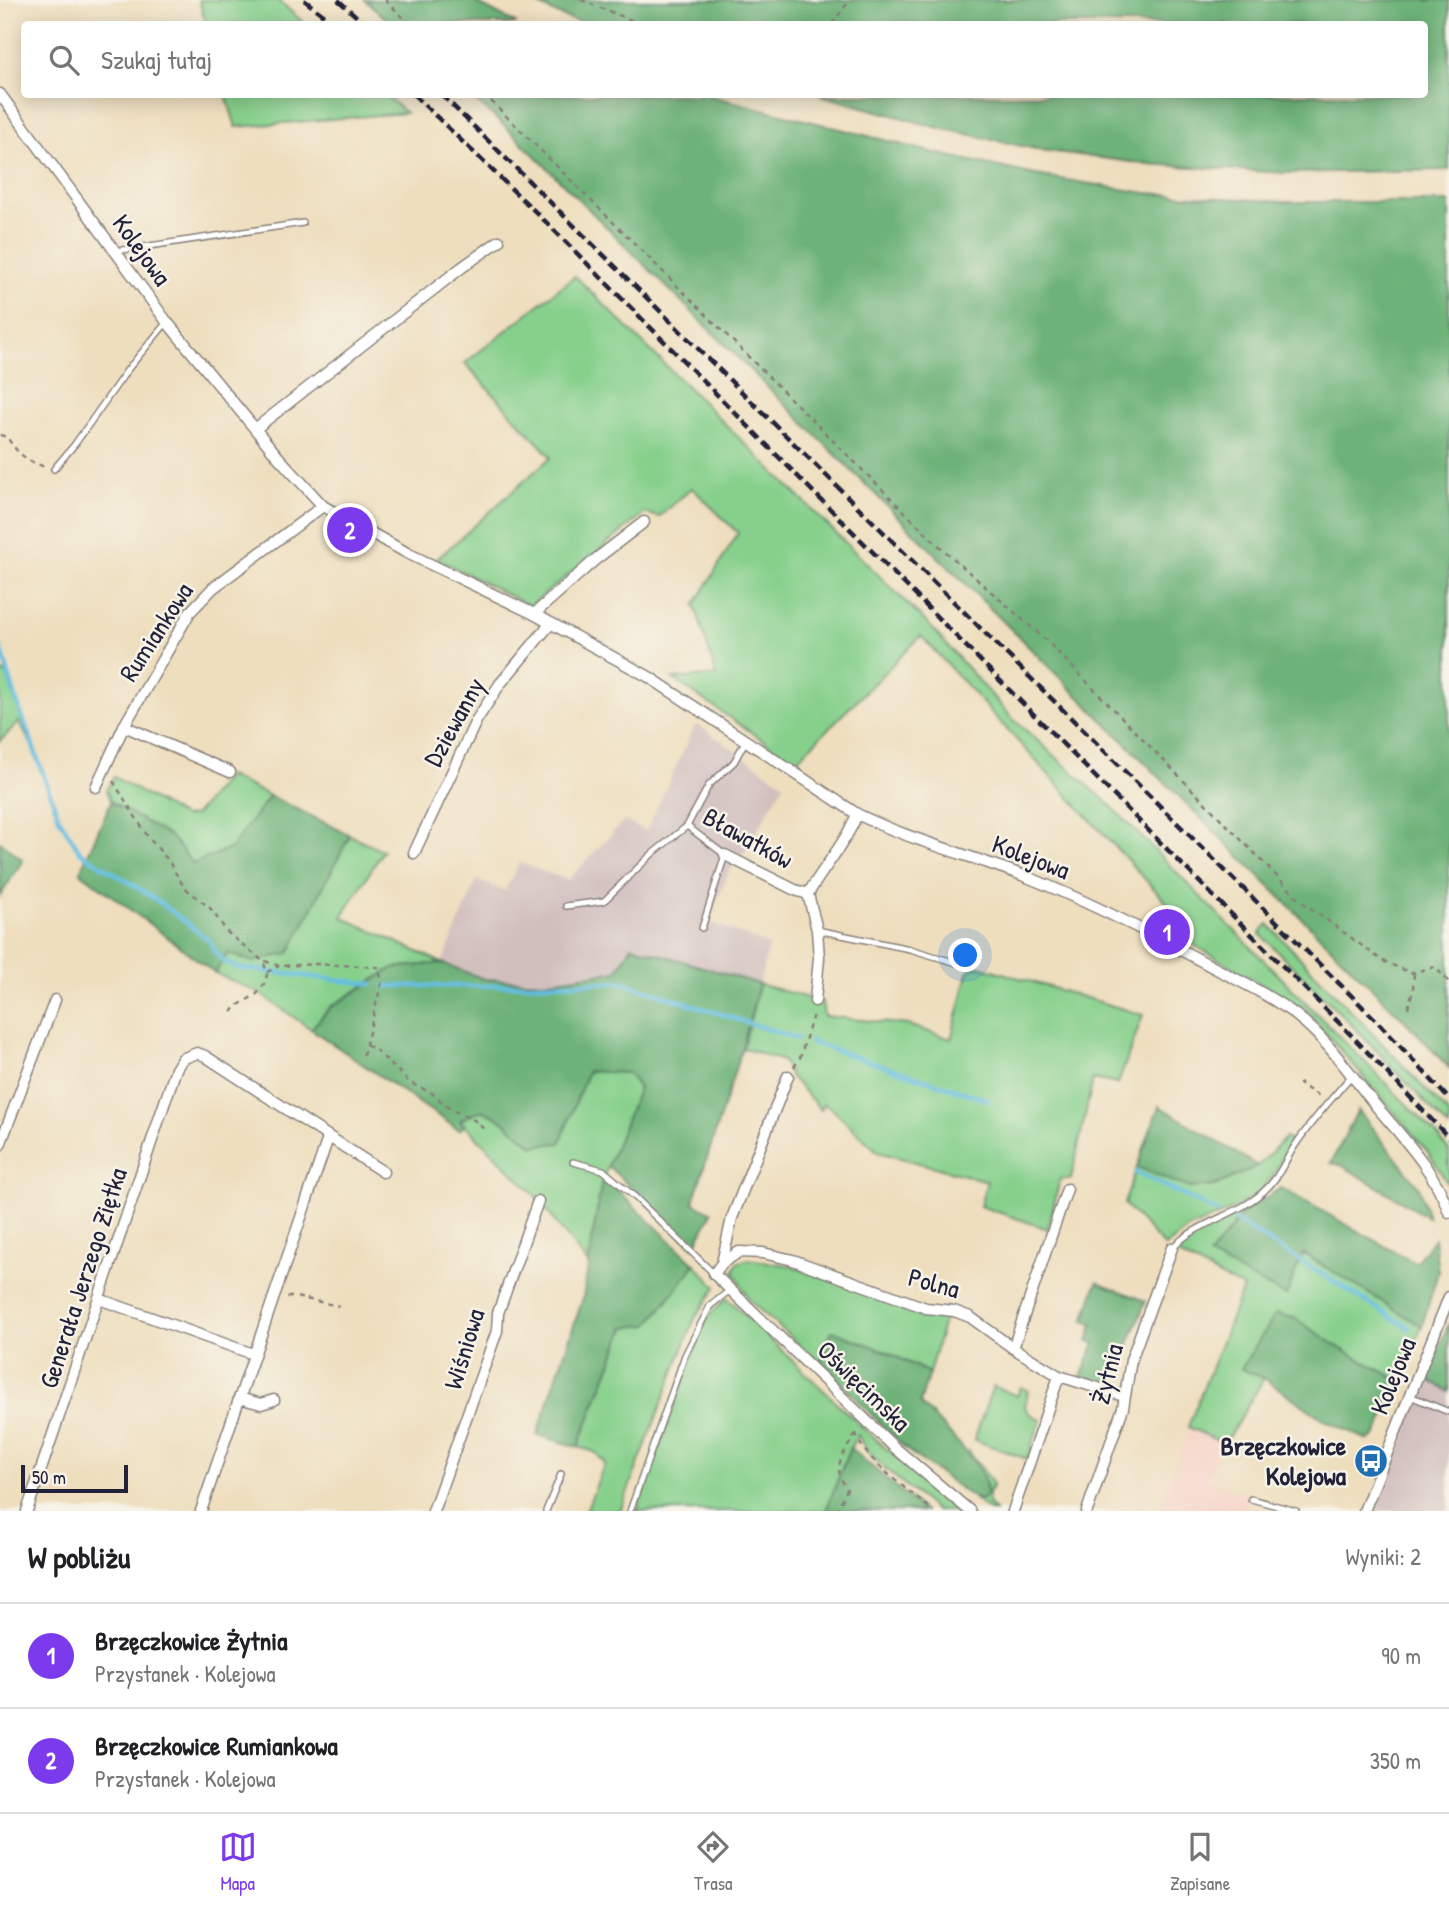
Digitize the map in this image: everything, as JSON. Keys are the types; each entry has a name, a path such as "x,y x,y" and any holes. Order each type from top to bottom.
{"street":[{"name":"Kolejowa","path":"0,94 166,322 323,506 407,553 534,614 649,677 857,814 927,844 1026,877 1092,905 1266,995 1308,1025 1427,1168 1449,1212"},
{"path":"255,429 440,284 499,242"},
{"name":"Rumiankowa","path":"96,787 124,726 190,612 213,588 323,506"},
{"path":"534,614 596,559 644,522"},
{"name":"Dziewanny","path":"414,853 476,721 500,684 551,624"},
{"path":"124,726 230,772"},
{"name":"Bławatków","path":"814,1001 819,958 817,930 808,894 852,828 857,814"},
{"name":"Bławatków","path":"725,855 795,891 808,894"},
{"path":"0,1145 55,1000"},
{"name":"Generała Jerzego Ziętka","path":"27,1511 176,1069 182,1059 197,1053 205,1056 327,1143"},
{"path":"714,1274 722,1263 732,1218 788,1076"},
{"path":"201,1511 327,1143 383,1172"},
{"path":"1013,1348 1067,1189"},
{"name":"Wiśniowa","path":"433,1511 497,1331 498,1313 538,1200"},
{"name":"Żytnia","path":"1087,1511 1124,1408 1131,1360 1172,1248"},
{"name":"Polna","path":"722,1263 740,1252 763,1253 793,1260 926,1308 954,1311 970,1317 1059,1376 1124,1396"},
{"name":"Oświęcimska","path":"714,1274 866,1420 970,1511"},
{"name":"Kolejowa","path":"1364,1511 1449,1297"},
{"path":"99,1300 253,1354"},
{"path":"1013,1511 1059,1376"},
{"path":"239,1398 261,1404 274,1400"}],"lane":[{"path":"115,251 153,243 181,242 303,223"},
{"path":"54,469 166,322"},
{"path":"687,826 709,785 734,762 746,740"},
{"name":"Bławatków","path":"566,906 604,901 652,854 687,826 725,855"},
{"path":"702,928 725,855"},
{"path":"817,930 910,949 970,967"},
{"path":"1172,1248 1187,1235 1225,1217 1261,1195 1272,1184 1291,1151 1351,1076"},
{"path":"573,1162 603,1170 636,1198 714,1274"},
{"path":"630,1511 685,1355 710,1306 730,1290"},
{"path":"1410,1396 1449,1412"},
{"path":"546,1511 561,1474"},
{"path":"1251,1499 1296,1511"}],"path":[{"path":"385,0 408,21"},
{"path":"581,0 633,21"},
{"path":"834,21 850,0"},
{"path":"488,98 937,544 1047,641 1303,902 1383,961 1414,972 1435,967 1449,982"},
{"path":"0,435 7,437 13,449 27,460 54,469"},
{"path":"106,769 148,837 168,860 184,887 211,908 228,933 260,958 279,966 316,964 378,967 382,981 363,1056"},
{"path":"260,958 267,973"},
{"path":"232,1012 237,1006 257,995 267,973 279,966"},
{"path":"1408,1008 1414,972"},
{"path":"788,1076 800,1058 815,1007 814,1001"},
{"path":"366,1045 378,1052 411,1083 432,1093 450,1109 474,1120 487,1132"},
{"path":"1301,1083 1299,1084 1305,1089 1329,1104"},
{"path":"281,1298 296,1297 339,1306"},
{"path":"837,1511 848,1489 839,1471 841,1458 866,1420"},
{"path":"856,1433 863,1449 908,1492 933,1511"}],"shaded area":[{"path":"696,724 784,784 741,858 728,873 709,922 769,945 759,984 632,946 617,971 544,982 484,979 442,963 477,880 505,891 519,863 568,880 624,821 646,831"},
{"path":"1426,1378 1449,1392 1449,1511 1377,1511"},
{"path":"1189,1428 1225,1444 1207,1478 1250,1496 1246,1507 1258,1511 1157,1511"}],"green space":[{"path":"199,0 278,0 302,21 205,21"},
{"path":"365,0 471,0 511,21 389,21"},
{"path":"529,0 1449,0 1449,170 1284,173 1147,164 1040,150 939,128 831,98 1428,98 1428,21 576,21"},
{"path":"227,98 388,98 406,113 236,127"},
{"path":"472,98 719,98 935,153 1036,175 1146,193 1286,202 1449,202 1449,1068 1415,1031 507,128"},
{"path":"575,276 929,625 1012,718 1111,806 1438,1136 1449,1151 1449,1185 1428,1152 1307,1011 1184,939 1190,928 921,636 795,762 673,679 716,675 695,605 738,533 692,488 659,517 645,513 530,606 437,559 551,457 465,363"},
{"path":"2,672 7,674 30,742 19,722 0,741"},
{"path":"228,776 270,796 231,848 193,864 170,837 111,802 106,790 114,777 184,817 195,815"},
{"path":"270,796 350,835 289,953 253,962 228,953 215,973 80,872 111,802 171,837 193,864 231,848"},
{"path":"350,835 383,851 342,917 442,963 393,968 330,1007 311,1029 259,993 215,973 228,953 254,962 289,953"},
{"path":"0,842 23,860 0,896"},
{"path":"1268,924 1449,1114 1449,1128 1361,1034 1260,934"},
{"path":"632,946 759,984 742,1048 693,1202 712,1213 694,1247 608,1166 639,1088 628,1073 588,1071 560,1143 533,1146 501,1119 482,1110 460,1120 465,1126 459,1130 311,1029 330,1008 393,968 442,963 484,979 544,982 617,971"},
{"path":"979,966 1143,1015 1118,1084 1093,1079 1071,1179 1060,1179 1048,1229 980,1206 987,1181 878,1152 830,1107 823,1104 821,1110 790,1076 783,1061 743,1048 759,984 822,1002 824,1016 908,1025 951,1039 969,970"},
{"path":"588,1071 628,1073 639,1088 602,1181 588,1264 533,1193 460,1120 482,1110 501,1119 533,1146"},
{"path":"1159,1106 1258,1166 1214,1186 1189,1188 1137,1167"},
{"path":"1358,1110 1419,1187 1428,1217 1341,1165 1331,1163"},
{"path":"1285,1138 1291,1141 1275,1173 1259,1193 1225,1213 1189,1228 1165,1247 1124,1204 1137,1167 1189,1188 1214,1186 1258,1166"},
{"path":"602,1181 613,1186 695,1264 648,1325 625,1327 578,1447 537,1435 583,1298"},
{"path":"1281,1188 1415,1263 1434,1239 1438,1272 1422,1326 1303,1253 1286,1296 1209,1256 1245,1211"},
{"path":"1245,1211 1209,1256 1302,1253 1422,1326 1400,1381 1343,1350 1294,1318 1242,1369 1264,1378 1225,1444 1188,1427 1243,1288 1177,1254 1183,1241"},
{"path":"748,1259 792,1266 921,1313 945,1317 929,1373 885,1351 832,1331 820,1363 749,1300 734,1271 737,1263"},
{"path":"695,1264 716,1287 695,1318 620,1511 586,1511 605,1463 595,1452 578,1447 626,1326 648,1325"},
{"path":"1097,1282 1146,1301 1116,1375 1106,1384 1081,1377 1095,1343 1088,1341 1093,1324 1084,1321"},
{"path":"727,1298 863,1428 958,1511 936,1511 871,1455 858,1435 848,1452 826,1511 637,1511 698,1338 711,1313"},
{"path":"1276,1314 1294,1318 1343,1350 1400,1381 1376,1435 1368,1440 1324,1420 1264,1378 1241,1369"},
{"path":"1449,1323 1449,1392 1426,1378"},
{"path":"832,1331 885,1351 929,1373 920,1403 961,1445 979,1470 987,1494 981,1500 972,1497 907,1450 820,1363"},
{"path":"993,1386 1017,1396 1021,1387 1028,1390 1025,1407 1029,1413 1041,1420 1027,1459 974,1440"},
{"path":"850,1448 924,1511 826,1511"},
{"path":"969,1451 993,1484 988,1504 995,1511 989,1511 972,1497 981,1500 987,1486 967,1455"}],"waterway":[{"path":"0,645 16,699 59,818 80,852 151,896 209,940 223,961 238,968 372,984"},
{"path":"386,986 622,982 798,1039"},
{"path":"810,1042 988,1100"},
{"path":"1136,1172 1217,1212"},
{"path":"1236,1221 1409,1328"}],"railway":[{"path":"304,0 331,21"},
{"path":"338,0 362,21"},
{"path":"417,98 545,221 1354,1038 1449,1138"},
{"path":"445,98 1376,1020 1449,1099"}],"place":[{"name":"Brzęczkowice Rumiankowa","path":"350,530"},
{"name":"Brzęczkowice Żytnia","path":"1167,932"},
{"name":"Brzęczkowice Kolejowa","path":"1371,1461"}]}
